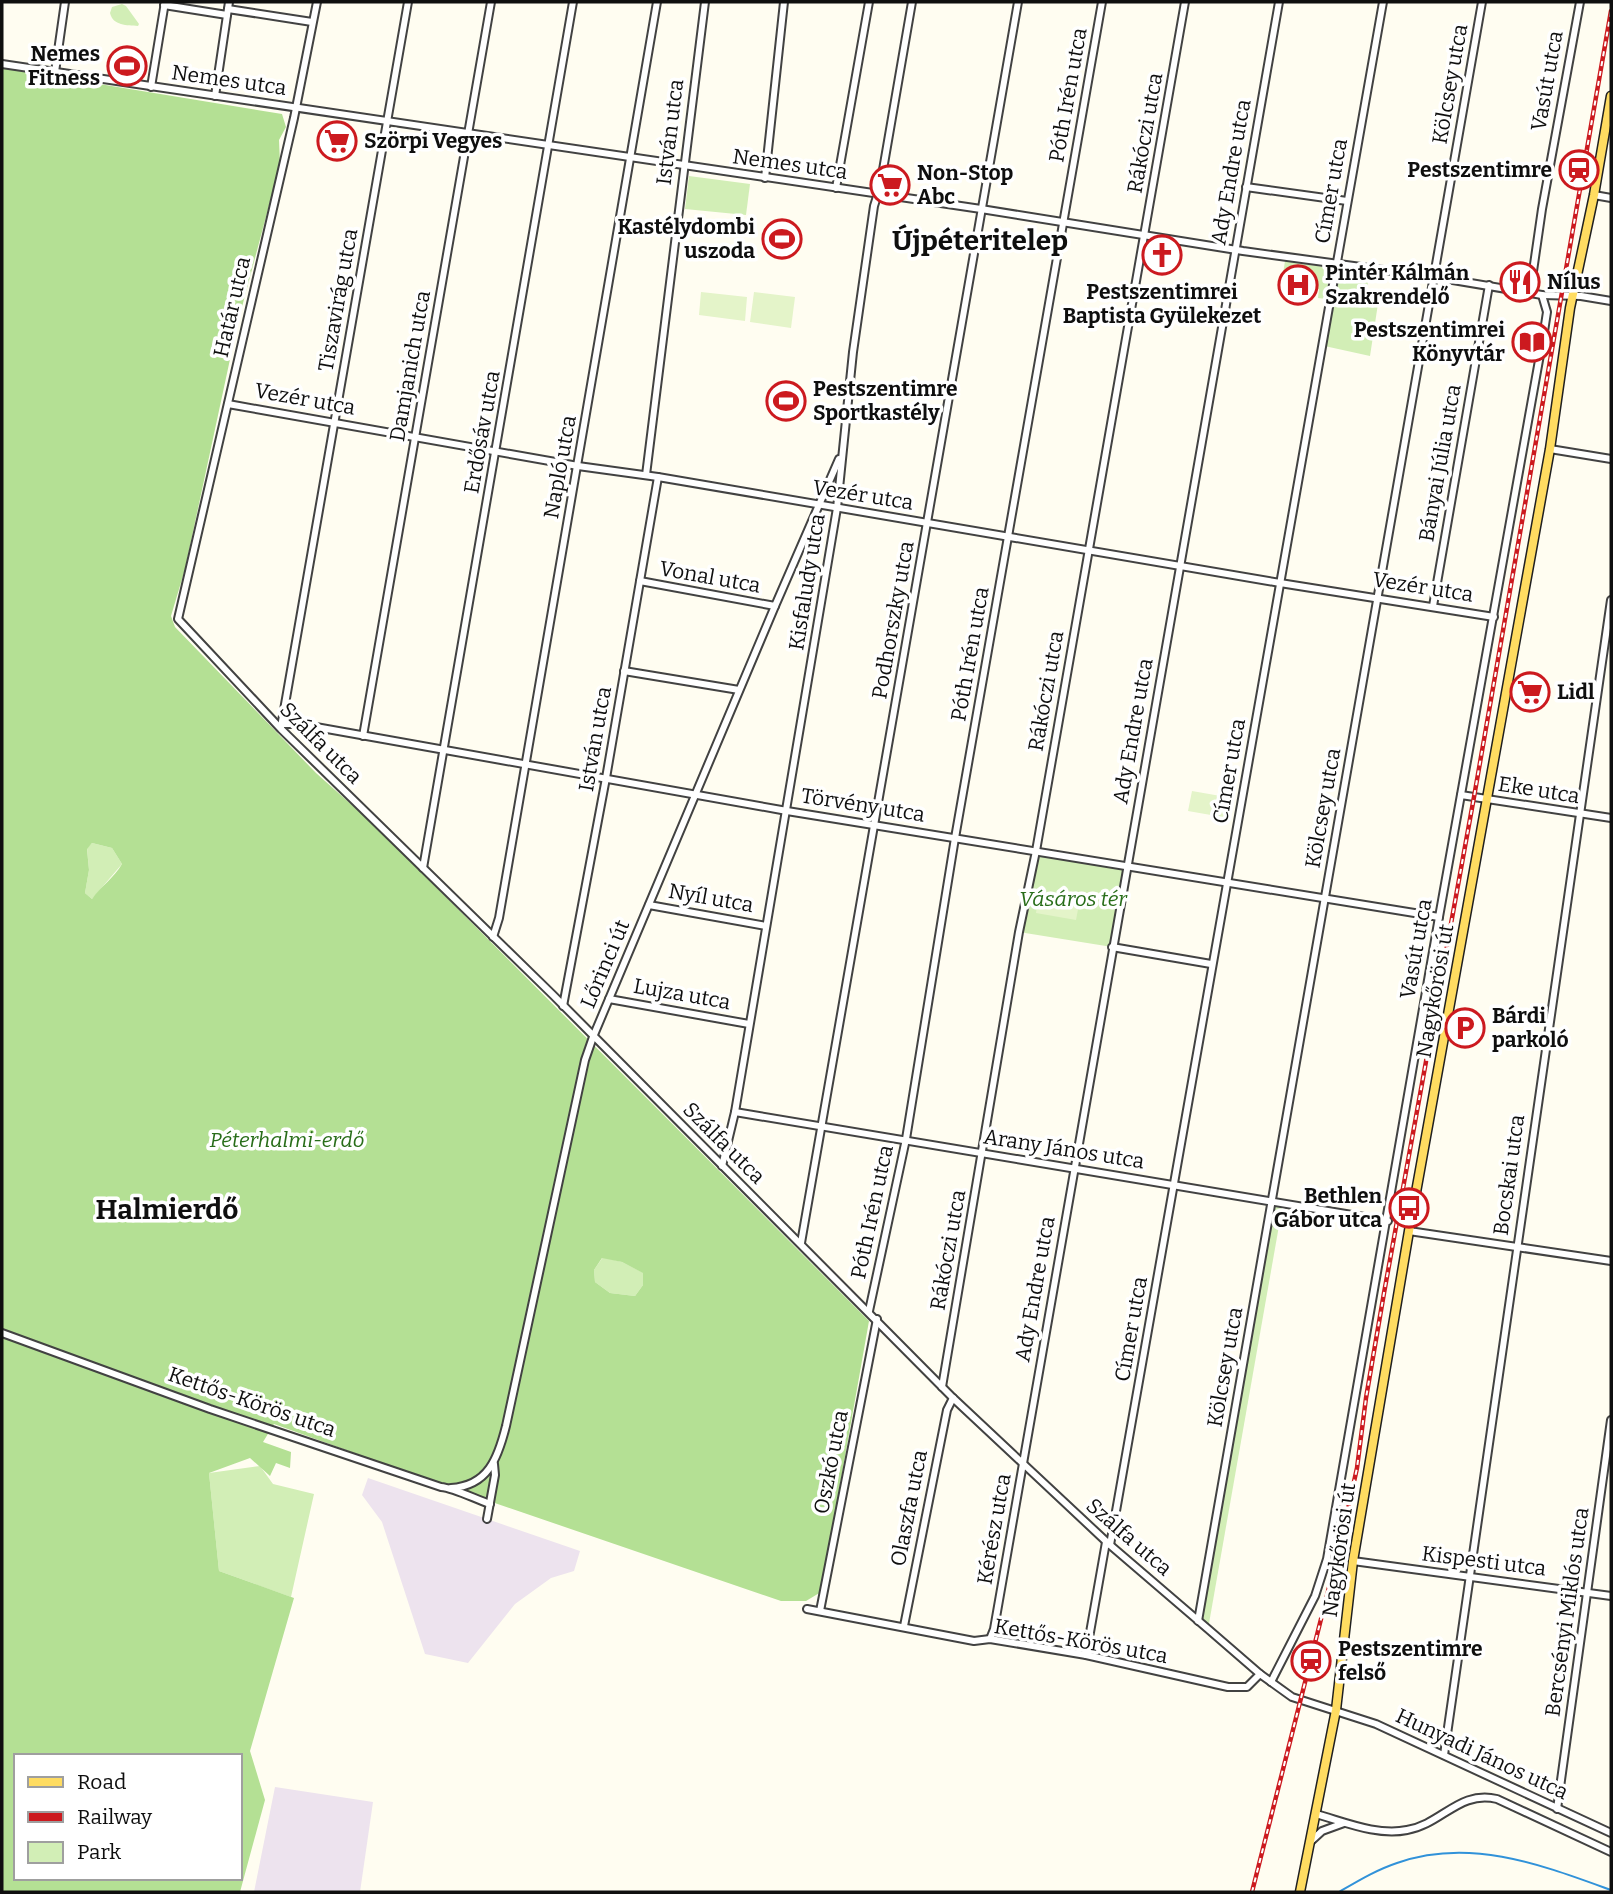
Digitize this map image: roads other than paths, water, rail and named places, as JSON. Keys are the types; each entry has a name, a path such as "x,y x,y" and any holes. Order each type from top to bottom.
{"main road":[{"name":"Nagykőrösi út","path":"1300,1892 1336,1710 1353,1561 1409,1231 1550,449 1572,297 1594,195 1611,96"}],"street":[{"path":"55,72 65,2"},
{"name":"Határ utca","path":"178,619 317,2"},
{"name":"Tiszavirág utca","path":"281,726 408,2"},
{"name":"Damjanich utca","path":"363,736 491,2"},
{"name":"Erdősáv utca","path":"423,868 573,2"},
{"name":"Napló utca","path":"493,937 499,918 657,2"},
{"name":"István utca","path":"646,475 705,2"},
{"path":"765,178 784,2"},
{"path":"836,188 869,2"},
{"name":"Kisfaludy utca","path":"722,1166 735,1111 837,508 853,352 877,194 912,2"},
{"name":"Podhorszky utca","path":"801,1243 1018,2"},
{"name":"Póth Irén utca","path":"869,1311 906,1139 955,838 1102,2"},
{"name":"Rákóczi utca","path":"942,1387 1017,945 1036,851 1185,2"},
{"name":"Ady Endre utca","path":"1022,1465 1279,2"},
{"name":"Címer utca","path":"1086,1655 1174,1185 1382,2"},
{"name":"Kölcsey utca","path":"1199,1621 1482,2"},
{"name":"Vasút utca","path":"1530,292 1544,198 1580,2"},
{"path":"151,87 165,4 228,9 312,22"},
{"path":"215,96 228,9"},
{"name":"Nemes utca","path":"2,64 981,209 1236,250 1336,262 1542,295 1581,296 1611,301"},
{"path":"1246,187 1347,201"},
{"path":"1594,195 1611,198"},
{"name":"Bányai Júlia utca","path":"1433,606 1489,285"},
{"name":"Vasút utca","path":"1271,1682 1312,1603 1325,1570 1543,338 1547,312 1542,295"},
{"name":"Vezér utca","path":"228,404 578,466 646,475 1494,617"},
{"path":"1550,449 1611,459"},
{"name":"Lőrinci út","path":"487,1519 495,1475 494,1464 506,1426 585,1060 739,690 841,455"},
{"name":"István utca","path":"563,1006 658,477"},
{"name":"Vonal utca","path":"640,582 775,606"},
{"name":"Bocskai utca","path":"1444,1755 1611,600"},
{"name":"Szálfa utca","path":"178,619 281,726 801,1243 953,1398 1108,1544 1260,1674"},
{"path":"624,671 739,690"},
{"name":"Törvény utca","path":"281,726 299,724 787,811 1439,917"},
{"name":"Eke utca","path":"1461,795 1611,818"},
{"name":"Nyíl utca","path":"649,905 766,926"},
{"path":"1112,947 1211,964"},
{"name":"Lujza utca","path":"609,999 749,1024"},
{"name":"Arany János utca","path":"735,1111 1388,1221"},
{"path":"1409,1231 1611,1261"},
{"name":"Oszkó utca","path":"820,1611 877,1319"},
{"name":"Kettős-Körös utca","path":"2,1333 211,1409 441,1487 451,1488 460,1494 490,1504"},
{"name":"Olaszfa utca","path":"904,1626 947,1410 953,1398"},
{"name":"Bercsényi Miklós utca","path":"1557,1809 1611,1420"},
{"path":"451,1488 476,1481 494,1464"},
{"name":"Kérész utca","path":"990,1639 994,1629 1022,1465"},
{"name":"Kispesti utca","path":"1353,1561 1611,1596"},
{"name":"Kettős-Körös utca","path":"807,1609 974,1641 990,1639 1086,1655 1228,1687 1247,1687 1260,1674"},
{"path":"1260,1674 1292,1696 1336,1710"},
{"name":"Hunyadi János utca","path":"1336,1710 1377,1724 1611,1833"},
{"path":"1316,1814 1382,1831 1408,1830 1428,1823 1465,1800 1486,1797 1497,1799 1611,1852"},
{"path":"1310,1842 1322,1831 1346,1822"}],"waterway":[{"path":"1339,1892 1374,1872 1397,1863 1452,1853 1506,1857 1611,1890"}],"railway":[{"path":"1252,1892 1357,1468 1384,1293 1474,797 1611,11"}],"place":[{"name":"Nemes Fitness","path":"127,66"},
{"name":"Szörpi Vegyes","path":"337,141"},
{"name":"Pestszentimre","path":"1579,170"},
{"name":"Non-Stop Abc","path":"890,185"},
{"name":"Kastélydombi uszoda","path":"782,239"},
{"name":"Pestszentimrei Baptista Gyülekezet","path":"1162,255"},
{"name":"Nílus","path":"1520,282"},
{"name":"Pintér Kálmán Szakrendelő","path":"1298,285"},
{"name":"Pestszentimrei Könyvtár","path":"1532,342"},
{"name":"Pestszentimre Sportkastély","path":"786,401"},
{"name":"Lidl","path":"1530,692"},
{"name":"Bárdi parkoló","path":"1465,1028"},
{"name":"Bethlen Gábor utca","path":"1409,1208"},
{"name":"Pestszentimre felső","path":"1311,1661"}],"district":[{"name":"Újpéteritelep","path":"980,240"},
{"name":"Halmierdő","path":"167,1209"}],"park label":[{"name":"Vásáros tér","path":"1073,899"},
{"name":"Péterhalmi-erdő","path":"287,1140"}]}
